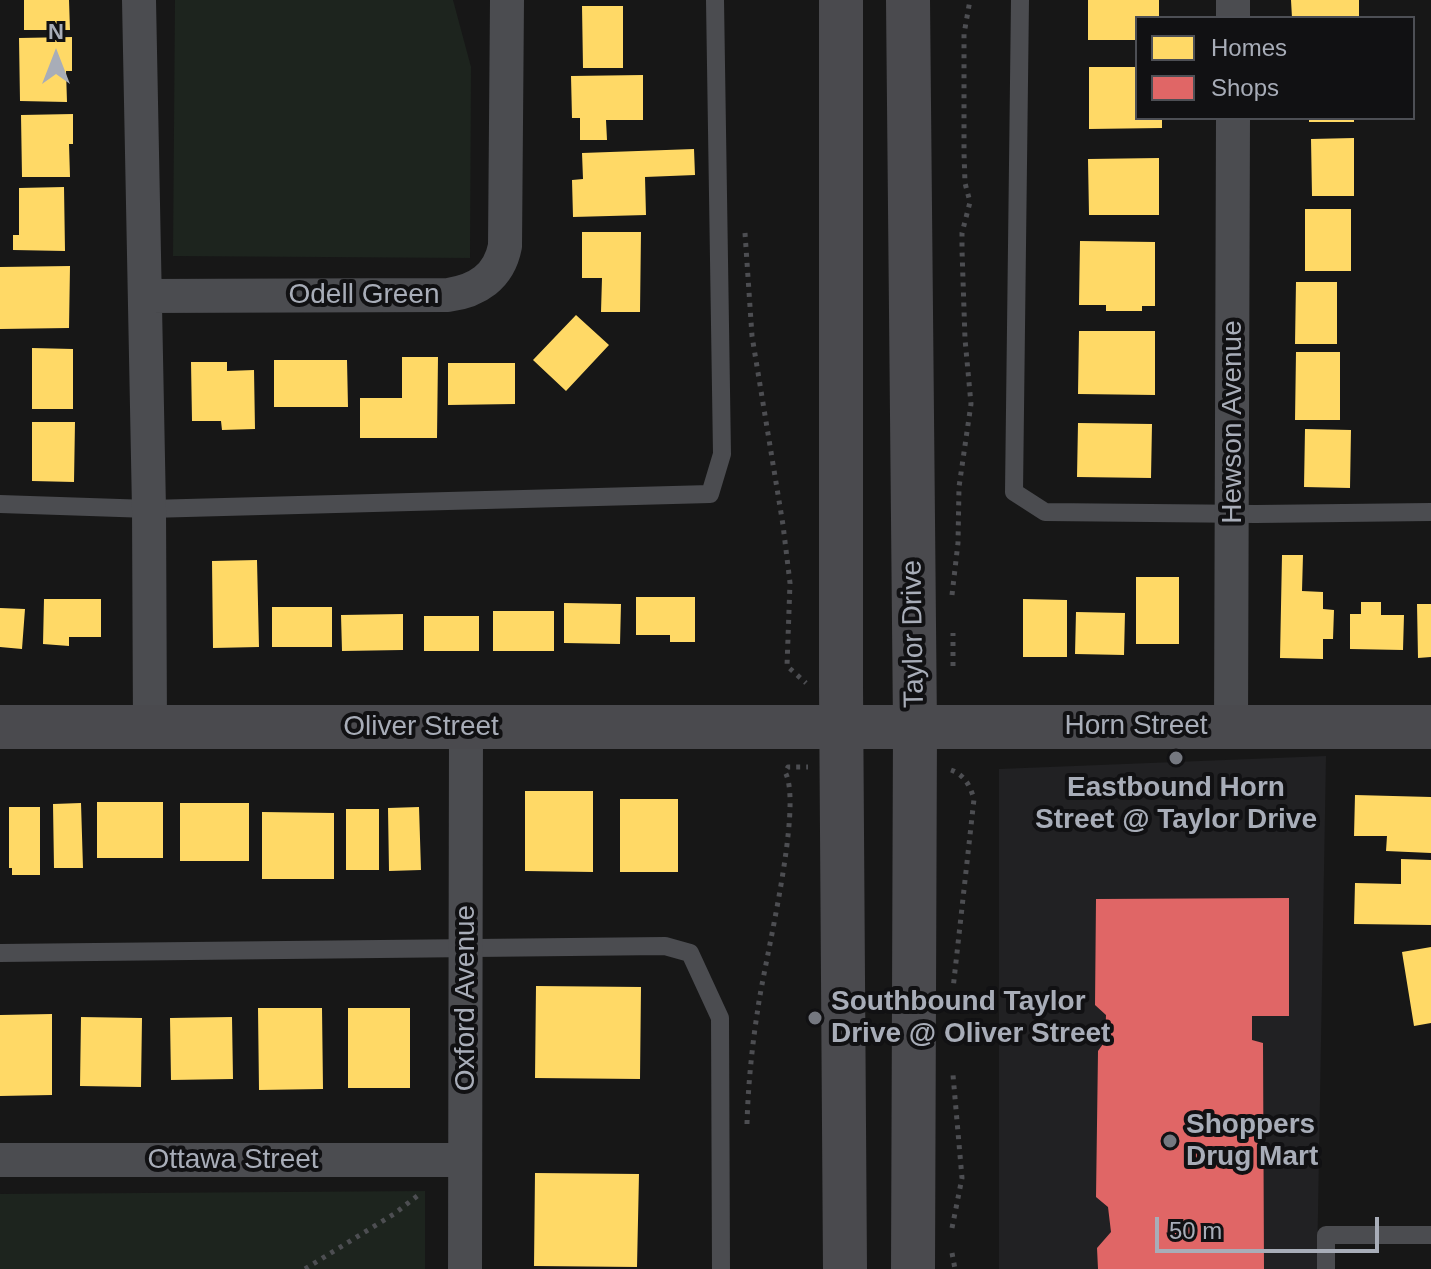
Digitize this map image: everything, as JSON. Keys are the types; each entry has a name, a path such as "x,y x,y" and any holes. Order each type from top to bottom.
{"main road":[{"path":"841,0 845,1269"},
{"name":"Taylor Drive","path":"908,0 915,726 913,1269"},
{"name":"Oliver Street","path":"0,727 842,727"},
{"name":"Horn Street","path":"842,727 1431,727"}],"street":[{"path":"139,0 150,728"},
{"name":"Odell Green","path":"145,296 448,295 483,283 498,267 505,246 507,0"},
{"name":"Hewson Avenue","path":"1231,726 1233,120"},
{"name":"Oxford Avenue","path":"465,1269 466,727"},
{"name":"Ottawa Street","path":"0,1160 465,1160"}],"lane":[{"path":"0,504 149,509 710,494 722,454 715,0"},
{"path":"1020,0 1014,492 1045,512 1431,512"},
{"path":"0,953 665,946 690,953 720,1018 721,1269"},
{"path":"1326,1269 1326,1235 1431,1235"}],"path":[{"path":"952,599 959,487 971,404 962,250 962,233 970,202 965,183 964,34 970,0"},
{"path":"744,219 752,336 790,583 787,666 798,676"},
{"path":"951,670 954,662 953,629"},
{"path":"747,1133 757,1011 789,832 790,780 785,772 788,767"},
{"path":"952,1000 974,808 970,785 959,773"},
{"path":"951,1238 962,1178 953,1071"},
{"path":"305,1269 394,1214 421,1193"},
{"path":"951,1248 955,1269"}],"shaded area":[{"path":"175,0 453,0 471,67 470,258 173,256"},
{"path":"1326,756 1317,1269 999,1269 999,769"},
{"path":"425,1191 425,1269 0,1269 0,1194"}],"building: Homes":[{"path":"24,0 69,0 70,30 24,30"},
{"path":"1088,0 1159,0 1159,16 1135,16 1135,40 1088,40"},
{"path":"1291,0 1359,0 1359,16 1292,16"},
{"path":"582,6 623,6 623,68 583,68"},
{"path":"72,37 72,71 66,71 67,102 20,101 19,38"},
{"path":"1089,67 1135,67 1135,120 1162,120 1162,128 1089,129"},
{"path":"643,75 643,120 606,120 607,140 580,140 580,118 572,118 571,76"},
{"path":"73,114 73,144 69,144 70,177 22,177 21,115"},
{"path":"1309,120 1354,120 1354,122"},
{"path":"1354,138 1354,196 1312,196 1311,139"},
{"path":"694,149 695,175 645,177 646,215 573,217 572,180 583,179 582,153"},
{"path":"1159,158 1159,215 1089,215 1088,159"},
{"path":"64,187 65,251 13,250 13,235 19,235 19,188"},
{"path":"1305,209 1351,209 1351,271 1305,271"},
{"path":"582,232 641,232 640,312 601,312 602,278 582,278"},
{"path":"1080,241 1155,242 1155,306 1142,306 1142,311 1106,311 1106,305 1079,305"},
{"path":"70,266 69,328 0,329 0,267"},
{"path":"1296,282 1337,282 1337,344 1295,344"},
{"path":"576,315 609,345 566,391 533,360"},
{"path":"1079,331 1155,331 1155,395 1078,394"},
{"path":"32,348 73,349 73,409 32,409"},
{"path":"1296,352 1340,352 1340,420 1295,420"},
{"path":"402,357 438,357 437,438 360,438 360,398 402,398"},
{"path":"274,360 347,360 348,407 274,407"},
{"path":"191,362 227,362 227,371 254,370 255,429 222,430 221,421 192,421"},
{"path":"448,363 515,363 515,404 448,405"},
{"path":"32,422 75,422 74,482 32,481"},
{"path":"1078,423 1152,424 1151,478 1077,477"},
{"path":"1305,429 1351,430 1350,488 1304,487"},
{"path":"1282,555 1303,555 1302,591 1323,592 1323,609 1334,610 1333,639 1323,639 1323,659 1280,658"},
{"path":"257,560 259,647 213,648 212,561"},
{"path":"1136,577 1179,577 1179,644 1136,644"},
{"path":"636,597 695,597 695,642 670,642 670,635 636,635"},
{"path":"44,599 101,599 101,637 69,637 69,646 43,644"},
{"path":"1023,599 1067,600 1067,657 1023,657"},
{"path":"1361,602 1381,602 1381,615 1404,615 1403,650 1350,649 1350,614 1361,614"},
{"path":"564,603 621,604 620,644 564,643"},
{"path":"1417,604 1431,604 1431,657 1418,658"},
{"path":"272,607 332,607 332,647 272,647"},
{"path":"0,608 25,609 22,649 0,647"},
{"path":"493,611 554,611 554,651 493,651"},
{"path":"1076,612 1125,613 1124,655 1075,654"},
{"path":"403,614 403,650 342,651 341,615"},
{"path":"424,616 479,616 479,651 424,651"},
{"path":"525,791 593,791 593,872 525,871"},
{"path":"1355,795 1431,797 1431,853 1386,851 1387,836 1354,836"},
{"path":"620,799 678,799 678,872 620,872"},
{"path":"97,802 163,802 163,858 97,858"},
{"path":"81,803 83,868 54,868 53,804"},
{"path":"180,803 249,803 249,861 180,861"},
{"path":"9,807 40,807 40,875 12,875 12,868 9,868"},
{"path":"419,807 421,870 389,871 388,808"},
{"path":"346,809 379,809 379,870 346,870"},
{"path":"262,812 334,813 334,879 262,879"},
{"path":"1401,859 1431,860 1431,925 1354,924 1355,883 1401,884"},
{"path":"1431,947 1431,1023 1414,1026 1402,952"},
{"path":"536,986 641,987 640,1079 535,1078"},
{"path":"258,1008 322,1008 323,1089 259,1090"},
{"path":"348,1008 410,1008 410,1088 348,1088"},
{"path":"52,1014 52,1095 0,1096 0,1015"},
{"path":"81,1017 142,1018 141,1087 80,1086"},
{"path":"232,1017 233,1079 171,1080 170,1018"},
{"path":"535,1173 639,1174 637,1267 534,1266"}],"building: Shops":[{"path":"1289,898 1289,1016 1252,1016 1252,1040 1263,1043 1264,1269 1098,1269 1097,1248 1111,1232 1108,1207 1096,1197 1098,1051 1105,1041 1106,1015 1095,1005 1096,899"}],"place":[{"name":"Eastbound Horn Street @ Taylor Drive","path":"1176,758"},
{"name":"Southbound Taylor Drive @ Oliver Street","path":"815,1018"},
{"name":"Shoppers Drug Mart","path":"1170,1141"}]}
